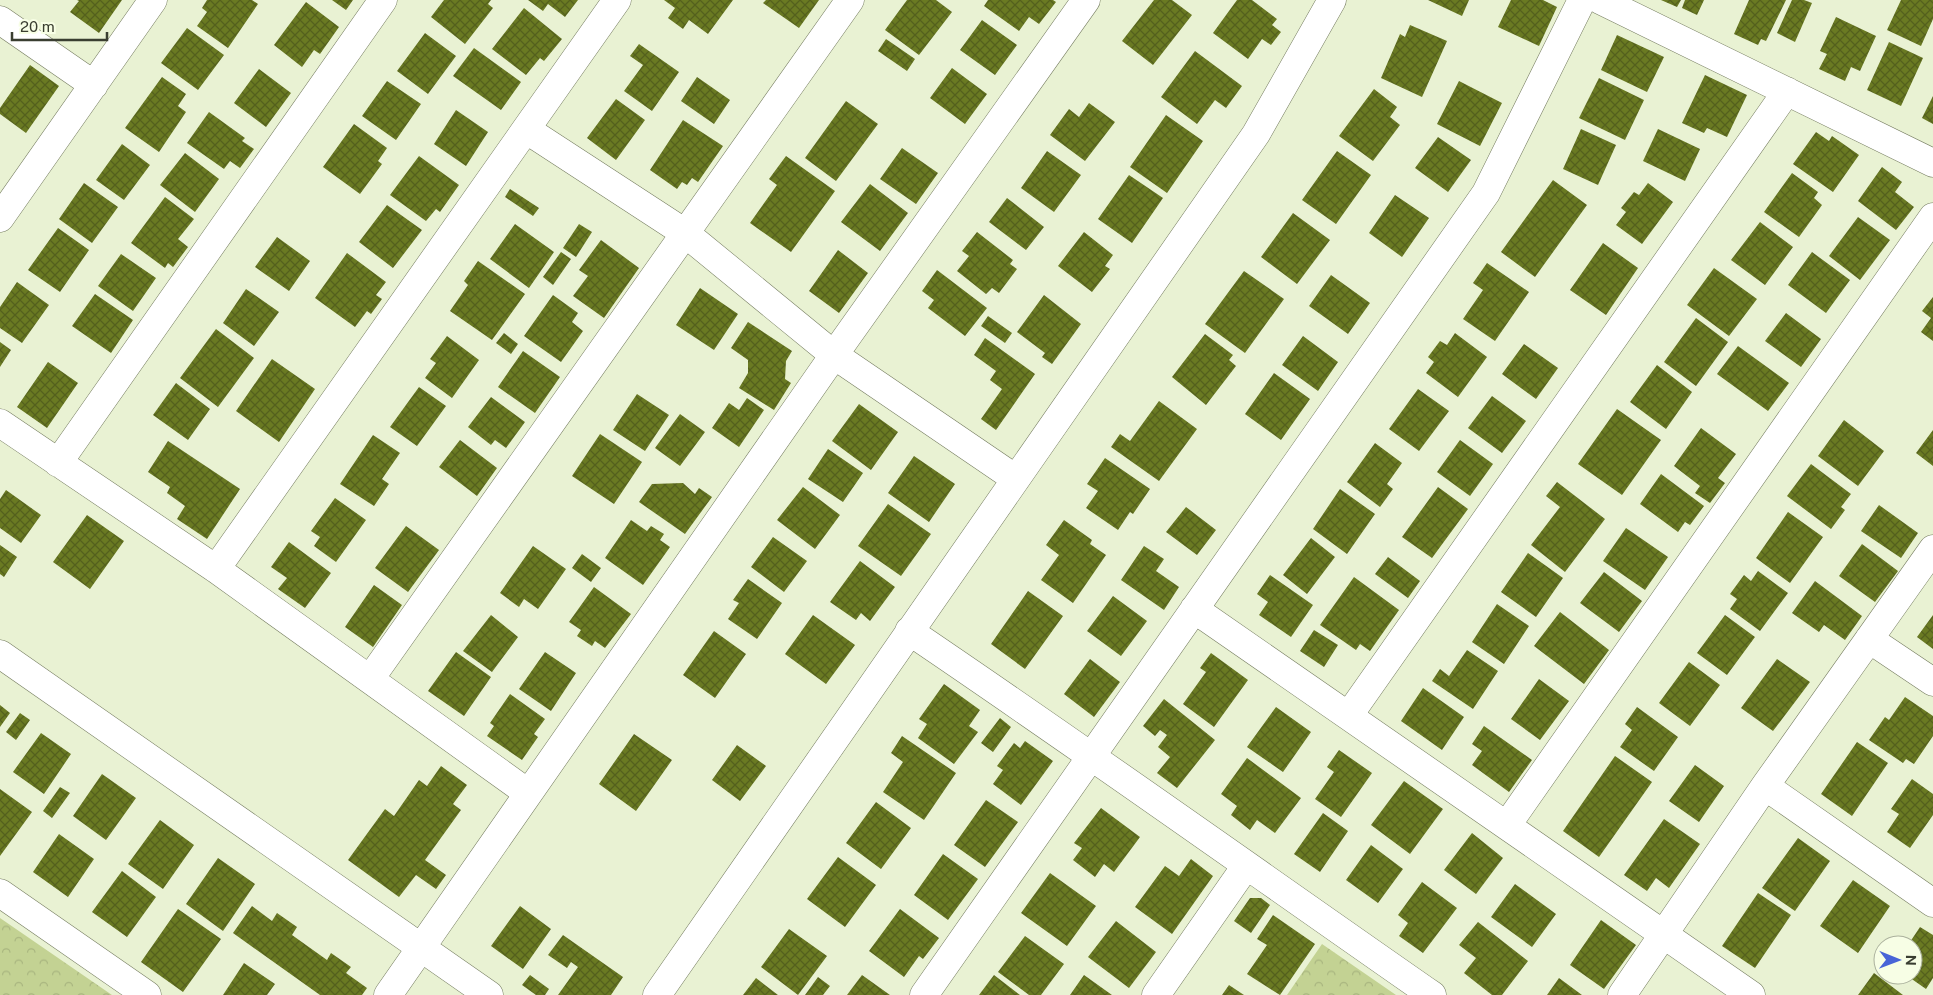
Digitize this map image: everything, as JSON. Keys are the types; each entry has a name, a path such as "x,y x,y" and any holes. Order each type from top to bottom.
{"street":[{"path":"0,218 153,0"},
{"path":"58,463 383,0"},
{"path":"216,569 617,0"},
{"path":"370,679 850,0"},
{"path":"388,995 834,355 1086,0"},
{"path":"656,995 1256,134 1332,0"},
{"path":"924,995 1091,754 1486,193 1582,0"},
{"path":"1600,0 1933,163"},
{"path":"0,20 94,85"},
{"path":"1349,714 1787,91"},
{"path":"527,130 685,233 834,355 1016,479"},
{"path":"1507,825 1933,217"},
{"path":"0,423 216,569 528,793"},
{"path":"1622,995 1765,786 1933,549"},
{"path":"1194,609 1349,714 1751,995"},
{"path":"910,631 1091,754 1246,866 1432,995"},
{"path":"1870,639 1933,682"},
{"path":"0,654 489,995"},
{"path":"1765,786 1933,903"},
{"path":"1156,995 1246,866"},
{"path":"0,893 147,995"}],"green space":[{"path":"0,918 112,995 0,995"},
{"path":"1322,944 1396,995 1287,995"}],"building":[{"path":"77,0 122,0 99,33 70,12 79,1"},
{"path":"207,0 252,0 258,4 228,48 197,26 207,12 202,8"},
{"path":"332,0 353,0 346,10"},
{"path":"444,0 491,0 488,4 493,8 465,44 431,17"},
{"path":"528,0 578,0 565,17 548,4 543,11"},
{"path":"664,0 733,0 708,34 689,20 683,29 668,18 675,8"},
{"path":"766,0 819,0 799,28 763,3"},
{"path":"907,0 936,0 952,12 919,55 885,30"},
{"path":"988,0 1053,0 1056,2 1039,24 1029,17 1019,31 984,6"},
{"path":"1154,0 1172,0 1192,15 1153,65 1122,41"},
{"path":"1237,0 1252,0 1277,19 1272,25 1281,32 1271,45 1262,39 1248,59 1213,33"},
{"path":"1428,0 1469,0 1462,16"},
{"path":"1511,0 1543,0 1557,7 1539,46 1498,27"},
{"path":"1661,0 1681,0 1677,7"},
{"path":"1685,0 1704,0 1697,15 1682,8"},
{"path":"1749,0 1786,0 1766,41 1761,39 1758,45 1734,34"},
{"path":"1792,0 1804,0 1812,3 1795,42 1777,33"},
{"path":"1901,0 1933,0 1933,19 1921,46 1887,30"},
{"path":"306,2 339,27 320,54 314,50 302,67 274,45"},
{"path":"524,8 562,39 544,61 540,58 526,75 492,49"},
{"path":"1836,17 1876,36 1860,71 1851,67 1845,81 1819,69 1827,54 1820,51"},
{"path":"982,20 1017,45 995,75 960,50"},
{"path":"1410,25 1447,41 1422,97 1381,78 1400,34 1405,37"},
{"path":"187,28 224,55 198,90 161,63"},
{"path":"425,33 456,56 428,94 397,71"},
{"path":"1617,35 1664,57 1647,92 1601,70"},
{"path":"886,39 915,59 907,71 878,51"},
{"path":"1889,42 1923,58 1901,106 1867,90"},
{"path":"639,44 679,72 652,111 624,91 643,65 630,56"},
{"path":"474,48 521,82 501,110 453,76"},
{"path":"1195,51 1242,86 1226,108 1215,100 1197,124 1161,97"},
{"path":"30,65 59,86 26,133 0,114 0,108"},
{"path":"952,68 987,94 965,124 930,98"},
{"path":"259,69 291,93 266,127 234,103"},
{"path":"1705,75 1747,95 1727,137 1707,128 1704,133 1682,123"},
{"path":"162,77 186,94 178,106 186,112 159,152 125,128"},
{"path":"697,77 730,100 714,124 681,101"},
{"path":"1599,78 1644,100 1625,140 1579,118"},
{"path":"387,81 421,104 396,140 362,116"},
{"path":"1459,81 1502,103 1480,146 1437,124"},
{"path":"1374,89 1397,107 1390,117 1400,125 1373,161 1339,136"},
{"path":"1933,96 1933,124 1922,118"},
{"path":"616,99 645,120 616,160 587,138"},
{"path":"846,101 878,124 836,181 805,158"},
{"path":"1089,103 1115,122 1085,161 1050,135 1069,109 1079,117"},
{"path":"456,110 488,132 466,166 434,144"},
{"path":"209,112 245,138 242,141 254,149 240,168 230,161 224,169 187,143"},
{"path":"1166,115 1203,141 1167,193 1130,167"},
{"path":"683,120 723,146 698,182 692,178 687,185 682,182 677,189 650,170"},
{"path":"354,124 387,148 378,161 382,164 360,194 323,167"},
{"path":"1581,129 1616,145 1598,185 1563,169"},
{"path":"1658,129 1700,149 1685,181 1643,161"},
{"path":"1816,132 1829,141 1832,136 1859,155 1833,192 1793,164"},
{"path":"1438,137 1471,160 1448,192 1415,168"},
{"path":"122,144 150,165 124,200 96,180"},
{"path":"902,148 938,173 916,204 880,179"},
{"path":"1047,151 1081,175 1054,212 1021,188"},
{"path":"1337,151 1371,175 1336,224 1302,200"},
{"path":"185,153 219,179 195,212 160,185"},
{"path":"419,156 459,185 440,212 436,209 426,221 390,195"},
{"path":"786,156 835,191 791,252 750,223 777,185 769,179"},
{"path":"1882,167 1902,182 1895,192 1914,207 1896,230 1858,201"},
{"path":"1792,173 1818,192 1814,198 1822,205 1799,237 1764,212"},
{"path":"1129,175 1163,198 1132,243 1098,219"},
{"path":"1553,180 1587,205 1535,277 1501,252"},
{"path":"84,183 118,207 92,243 59,219"},
{"path":"1648,183 1673,202 1642,244 1616,225 1626,212 1621,208 1634,192 1639,195"},
{"path":"870,184 908,213 880,251 841,222"},
{"path":"510,189 539,208 533,216 505,197"},
{"path":"1395,195 1429,218 1402,257 1369,233"},
{"path":"165,197 194,219 178,239 188,247 173,267 168,263 165,268 131,243"},
{"path":"1007,198 1044,227 1026,250 989,222"},
{"path":"387,205 422,230 393,268 359,242"},
{"path":"1293,213 1330,240 1297,284 1261,257"},
{"path":"1858,217 1890,240 1860,280 1829,256"},
{"path":"1760,222 1793,247 1765,285 1731,260"},
{"path":"515,224 554,252 529,288 490,259"},
{"path":"579,224 592,232 576,257 563,248"},
{"path":"58,228 89,250 60,292 28,270"},
{"path":"977,232 1013,260 1010,264 1017,269 999,293 992,288 986,294 957,271 969,256 962,251"},
{"path":"1084,232 1113,255 1105,266 1110,269 1092,292 1058,266"},
{"path":"277,237 310,261 289,291 255,267"},
{"path":"601,240 639,268 604,318 573,296 588,276 579,270"},
{"path":"1603,243 1638,268 1606,315 1570,290"},
{"path":"838,250 868,273 839,313 809,291"},
{"path":"561,252 571,259 553,285 543,277"},
{"path":"1812,252 1850,280 1826,313 1788,285"},
{"path":"347,253 386,282 376,295 382,299 371,314 367,311 355,327 315,298"},
{"path":"121,254 156,278 133,311 98,286"},
{"path":"478,261 525,294 492,340 450,311 468,285 464,281"},
{"path":"1487,263 1529,292 1495,341 1463,319 1483,290 1473,283"},
{"path":"1714,268 1757,299 1729,336 1687,305"},
{"path":"937,270 987,308 965,336 928,308 934,300 922,291"},
{"path":"1244,271 1284,299 1245,353 1205,324"},
{"path":"1331,275 1370,303 1348,334 1309,306"},
{"path":"17,282 49,305 22,343 0,328 0,307"},
{"path":"700,288 738,314 714,350 676,325"},
{"path":"246,289 279,312 254,346 223,323"},
{"path":"95,294 133,320 111,353 72,326"},
{"path":"553,295 578,313 572,322 583,331 561,362 524,336"},
{"path":"1044,295 1081,324 1052,364 1042,357 1045,353 1017,332"},
{"path":"1933,297 1933,341 1921,332 1931,318 1922,311"},
{"path":"1786,313 1821,339 1801,367 1765,341"},
{"path":"988,316 1012,333 1005,343 981,326"},
{"path":"1696,318 1728,342 1696,386 1664,362"},
{"path":"748,322 792,351 786,361 785,379 791,383 774,410 739,388 748,373 748,360 731,348"},
{"path":"216,329 254,358 218,407 180,378"},
{"path":"504,333 518,344 511,354 496,343"},
{"path":"1455,333 1487,357 1458,397 1426,373 1434,362 1428,357 1440,341 1447,345"},
{"path":"1205,334 1233,355 1229,360 1236,366 1206,405 1172,377"},
{"path":"447,336 479,360 452,398 425,378 436,363 430,359"},
{"path":"1303,336 1338,362 1318,391 1282,365"},
{"path":"985,338 1035,374 996,430 981,419 1002,389 990,380 996,371 974,355"},
{"path":"0,342 11,350 0,367"},
{"path":"1524,344 1558,368 1536,399 1502,374"},
{"path":"1738,346 1789,383 1768,411 1717,374"},
{"path":"523,351 560,377 535,413 498,387"},
{"path":"272,359 315,389 279,442 236,411"},
{"path":"48,362 78,383 47,428 17,407"},
{"path":"1657,365 1692,392 1666,429 1630,402"},
{"path":"1274,373 1310,399 1281,440 1245,414"},
{"path":"176,383 210,409 188,440 153,415"},
{"path":"419,387 446,406 417,446 390,427"},
{"path":"1418,389 1449,411 1419,451 1389,429"},
{"path":"637,394 669,415 645,451 613,430"},
{"path":"1492,396 1526,421 1502,453 1468,428"},
{"path":"491,397 525,422 506,448 495,440 491,445 468,427"},
{"path":"747,398 764,410 739,447 712,428 729,403 739,410"},
{"path":"1159,401 1197,429 1159,481 1111,447 1120,434 1130,441"},
{"path":"859,404 898,432 871,470 832,441"},
{"path":"1617,409 1661,440 1622,495 1578,464"},
{"path":"680,414 705,432 680,466 655,448"},
{"path":"1844,420 1884,451 1858,486 1818,456"},
{"path":"1701,428 1736,454 1718,478 1725,483 1710,503 1695,493 1700,486 1674,466"},
{"path":"1933,430 1933,466 1916,453"},
{"path":"600,434 642,462 614,504 572,476"},
{"path":"373,435 400,453 382,479 389,484 374,506 340,484"},
{"path":"460,440 497,468 477,496 439,467"},
{"path":"1460,440 1493,464 1470,496 1437,472"},
{"path":"168,441 240,489 207,539 177,519 185,506 167,493 170,487 148,472"},
{"path":"1375,443 1402,463 1387,484 1393,489 1380,507 1347,482"},
{"path":"828,449 863,473 843,502 808,479"},
{"path":"914,456 955,484 929,522 888,493"},
{"path":"1105,458 1150,489 1133,514 1130,512 1118,530 1086,508 1098,491 1087,484"},
{"path":"1811,464 1851,494 1841,507 1845,510 1831,529 1787,496"},
{"path":"1661,474 1704,506 1690,525 1685,522 1678,532 1640,504"},
{"path":"1557,482 1605,519 1565,572 1531,545 1560,507 1546,496"},
{"path":"683,483 695,494 699,488 712,497 685,534 639,502 652,484"},
{"path":"803,487 840,515 815,549 777,520"},
{"path":"1438,487 1468,509 1432,558 1402,537"},
{"path":"1340,489 1375,514 1347,554 1313,529"},
{"path":"6,490 41,515 21,543 0,528 0,499"},
{"path":"335,498 366,520 336,562 314,546 320,537 311,531"},
{"path":"888,504 931,534 901,576 858,546"},
{"path":"1879,505 1918,533 1901,558 1861,531"},
{"path":"1186,507 1216,530 1197,555 1166,532"},
{"path":"1788,512 1823,537 1790,583 1756,558"},
{"path":"87,515 124,541 90,589 53,562"},
{"path":"631,520 647,531 651,526 664,534 660,540 670,547 643,585 605,558"},
{"path":"1064,520 1092,540 1090,544 1106,555 1073,603 1041,580 1059,555 1046,545"},
{"path":"406,526 439,550 408,592 375,568"},
{"path":"1626,528 1668,557 1645,590 1603,561"},
{"path":"773,537 807,561 784,592 751,567"},
{"path":"1311,538 1335,557 1307,594 1283,575"},
{"path":"289,542 331,573 305,608 278,589 287,578 271,567"},
{"path":"1862,544 1898,571 1875,602 1839,576"},
{"path":"0,545 17,557 4,577 0,574"},
{"path":"533,546 566,569 538,609 524,599 519,607 500,593"},
{"path":"1144,546 1164,559 1156,571 1179,587 1164,610 1121,580"},
{"path":"1528,553 1563,578 1536,617 1501,592"},
{"path":"582,554 601,568 591,582 572,568"},
{"path":"1388,557 1420,581 1408,598 1375,574"},
{"path":"860,561 895,587 870,621 861,613 856,620 830,602"},
{"path":"1758,571 1788,593 1760,631 1730,609 1737,599 1730,594 1744,575 1751,581"},
{"path":"1604,572 1642,601 1619,632 1580,603"},
{"path":"1270,575 1313,605 1291,637 1259,615 1268,602 1257,594"},
{"path":"1354,577 1399,610 1370,651 1360,644 1356,650 1320,625"},
{"path":"748,579 782,603 757,639 728,619 739,603 733,600"},
{"path":"1815,581 1862,616 1845,640 1824,625 1819,632 1792,613"},
{"path":"374,585 402,605 373,647 345,627"},
{"path":"594,587 631,614 605,648 595,641 592,646 577,636 581,630 569,622"},
{"path":"1028,591 1063,616 1025,669 991,644"},
{"path":"1113,596 1147,621 1121,656 1087,631"},
{"path":"1497,604 1529,626 1504,664 1472,642"},
{"path":"1560,612 1609,650 1584,684 1534,646"},
{"path":"491,615 518,637 492,672 463,651"},
{"path":"813,615 855,645 826,684 785,654"},
{"path":"1725,615 1755,637 1727,675 1697,653"},
{"path":"1933,615 1933,649 1917,637"},
{"path":"1314,630 1338,645 1324,667 1300,651"},
{"path":"714,631 746,654 715,698 683,675"},
{"path":"1467,650 1498,671 1473,709 1432,681 1440,669 1449,676"},
{"path":"456,652 491,677 464,716 428,691"},
{"path":"545,652 576,673 551,711 519,689"},
{"path":"1211,653 1248,680 1214,727 1183,704 1206,672 1200,668"},
{"path":"1090,659 1120,682 1094,717 1064,694"},
{"path":"1777,659 1810,682 1773,731 1741,708"},
{"path":"1689,662 1720,685 1690,726 1659,703"},
{"path":"1539,679 1569,701 1540,740 1511,719"},
{"path":"944,684 980,710 969,726 978,732 954,764 918,738 927,724 919,719"},
{"path":"1423,688 1464,717 1442,750 1401,721"},
{"path":"510,694 545,719 534,734 538,737 522,760 487,736 494,726 490,723"},
{"path":"1905,697 1933,716 1933,736 1914,764 1906,759 1903,763 1869,740 1885,717 1889,720"},
{"path":"1164,699 1215,740 1177,788 1157,773 1170,757 1158,747 1167,735 1160,730 1155,736 1143,726"},
{"path":"0,705 10,713 0,727"},
{"path":"1276,707 1311,732 1283,772 1247,747"},
{"path":"1637,707 1678,737 1654,771 1620,747 1632,730 1625,724"},
{"path":"20,713 30,720 16,740 6,732"},
{"path":"1000,718 1011,727 993,752 981,743"},
{"path":"1484,726 1532,760 1509,792 1472,765 1482,751 1472,744"},
{"path":"41,733 71,754 44,794 13,772"},
{"path":"634,734 672,760 636,811 599,784"},
{"path":"902,736 956,773 924,820 883,792 903,762 891,753"},
{"path":"1025,741 1053,761 1021,805 993,784 1003,770 997,766 1014,743 1020,748"},
{"path":"1857,742 1888,763 1852,816 1821,794"},
{"path":"737,745 766,766 740,801 712,780"},
{"path":"1339,750 1372,773 1341,817 1315,799 1334,772 1327,767"},
{"path":"1615,756 1652,782 1599,857 1563,831"},
{"path":"1247,758 1301,798 1275,833 1257,820 1250,830 1231,815 1237,806 1221,794"},
{"path":"1695,765 1724,786 1699,822 1669,801"},
{"path":"441,766 467,785 453,804 461,810 425,860 446,875 436,889 416,875 399,897 348,860 385,809 394,816 419,780 427,786"},
{"path":"102,774 136,798 106,840 73,816"},
{"path":"1912,779 1933,794 1933,815 1910,848 1887,832 1899,814 1891,809"},
{"path":"1404,781 1443,809 1410,854 1371,825"},
{"path":"60,787 70,793 52,818 43,811"},
{"path":"0,789 32,812 0,856"},
{"path":"986,800 1018,822 985,867 954,845"},
{"path":"876,802 911,828 881,869 846,843"},
{"path":"1101,808 1140,837 1114,872 1104,864 1095,877 1073,860 1082,848 1074,843"},
{"path":"1323,813 1348,831 1320,872 1294,854"},
{"path":"1664,819 1700,844 1669,888 1656,878 1647,891 1624,875"},
{"path":"160,820 194,845 163,889 128,864"},
{"path":"1472,833 1503,858 1476,894 1444,870"},
{"path":"59,834 94,859 68,897 33,872"},
{"path":"1798,838 1830,861 1795,911 1762,888"},
{"path":"1371,845 1403,869 1378,903 1346,880"},
{"path":"943,854 978,879 948,920 914,895"},
{"path":"838,857 876,885 845,927 807,899"},
{"path":"218,858 255,884 223,931 186,904"},
{"path":"1191,859 1213,876 1172,934 1135,907 1165,866 1179,876"},
{"path":"122,871 156,897 127,937 92,912"},
{"path":"1050,873 1096,906 1067,946 1021,913"},
{"path":"1853,880 1890,906 1858,953 1820,926"},
{"path":"1422,882 1457,908 1423,953 1399,936 1408,923 1398,915"},
{"path":"1515,884 1556,914 1532,947 1491,917"},
{"path":"1758,893 1791,915 1755,968 1722,946"},
{"path":"1250,898 1261,898 1270,905 1251,933 1234,921"},
{"path":"252,906 272,921 277,913 297,927 292,935 327,960 331,953 351,967 346,973 367,988 362,995 320,995 233,933"},
{"path":"520,906 551,929 523,969 491,946"},
{"path":"178,909 221,939 183,992 141,962"},
{"path":"900,909 939,938 923,959 919,956 904,977 869,951"},
{"path":"1273,915 1315,944 1280,995 1247,974 1267,945 1257,939"},
{"path":"1601,920 1636,945 1604,989 1570,965"},
{"path":"1116,921 1156,952 1129,988 1088,957"},
{"path":"1478,922 1528,961 1502,995 1492,995 1464,973 1476,958 1459,945"},
{"path":"1920,927 1933,935 1933,978 1926,989 1920,985 1923,985 1923,935 1915,935"},
{"path":"789,929 827,956 798,995 761,967"},
{"path":"563,935 623,977 611,995 558,995 578,967 571,962 567,968 548,955"},
{"path":"1025,936 1064,964 1041,995 1029,995 998,972"},
{"path":"244,963 275,984 267,995 223,995"},
{"path":"1873,974 1873,985 1890,985 1903,995 1858,995"},
{"path":"530,975 549,989 545,995 536,995 522,985"},
{"path":"862,975 890,995 847,995"},
{"path":"994,975 1020,995 979,995"},
{"path":"1084,975 1112,995 1070,995"},
{"path":"818,977 830,986 823,995 805,995"},
{"path":"756,978 778,995 743,995"},
{"path":"1559,978 1582,995 1547,995"},
{"path":"1229,985 1244,995 1222,995"}]}
